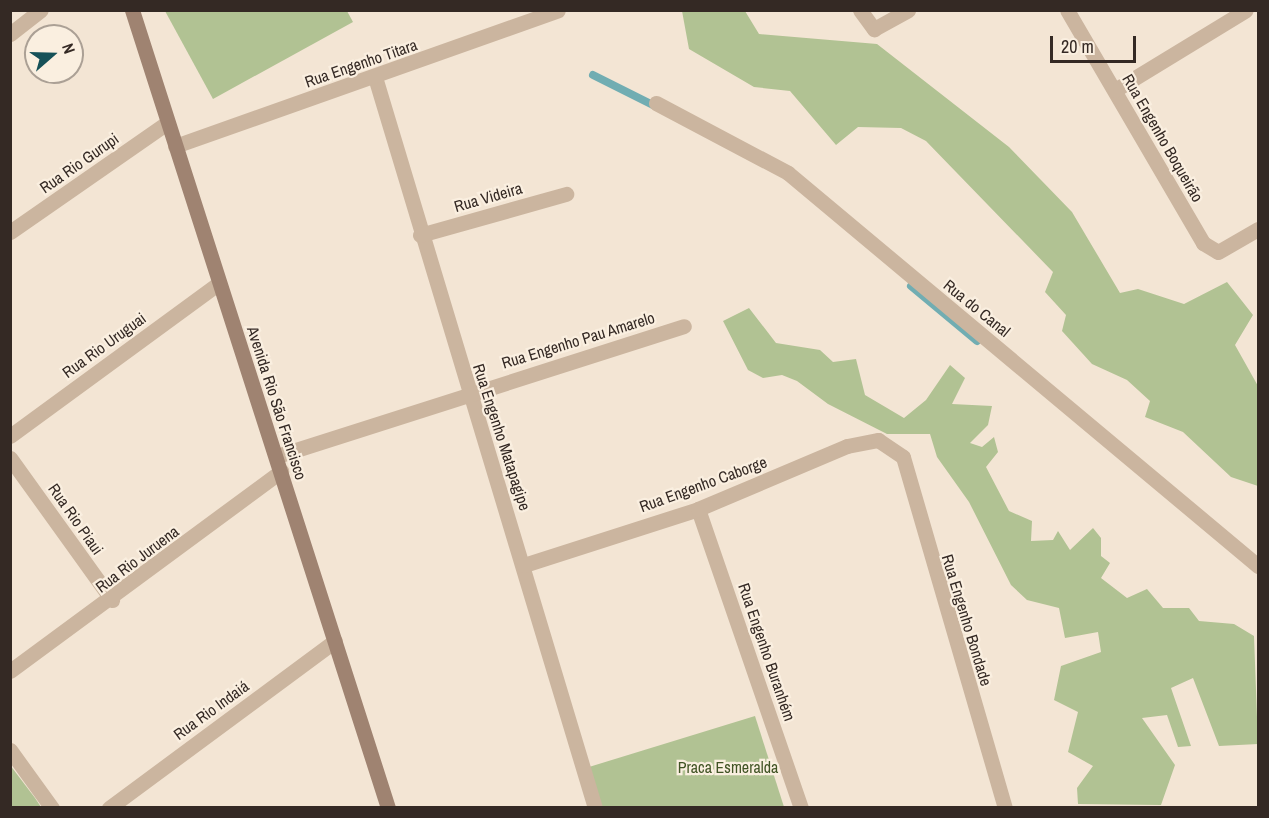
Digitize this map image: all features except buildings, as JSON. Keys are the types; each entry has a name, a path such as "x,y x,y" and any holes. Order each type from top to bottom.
{"main road":[{"name":"Avenida Rio São Francisco","path":"132,10 388,807"}],"street":[{"path":"10,34 41,10"},
{"name":"Rua Engenho Titara","path":"175,146 375,77 558,10"},
{"path":"860,10 874,28 908,10"},
{"name":"Rua Engenho Boqueirão","path":"1067,10 1194,230 1218,252 1258,229"},
{"path":"1115,90 1246,10"},
{"name":"Rua Engenho Matapagipe","path":"375,77 420,235 524,565 595,807"},
{"name":"Rua do Canal","path":"656,103 788,173 1258,566"},
{"name":"Rua Rio Gurupi","path":"10,232 167,123"},
{"name":"Rua Videira","path":"420,235 566,194"},
{"name":"Rua Rio Uruguai","path":"10,436 219,283"},
{"name":"Rua Engenho Pau Amarelo","path":"279,464 468,393 684,326"},
{"name":"Rua Engenho Caborge","path":"524,565 698,509 848,446 878,440 892,447"},
{"name":"Rua Engenho Bondade","path":"892,447 903,457 1005,807"},
{"name":"Rua Rio Piaui","path":"10,458 112,600"},
{"name":"Rua Rio Juruena","path":"10,671 112,600 279,464"},
{"name":"Rua Engenho Buranhém","path":"698,509 801,807"},
{"name":"Rua Rio Indaiá","path":"109,807 335,641"},
{"path":"10,750 52,807"}],"green space":[{"path":"165,11 347,11 353,22 213,99"},
{"path":"682,11 745,11 759,34 877,44 1009,147 1072,212 1120,293 1138,289 1184,304 1227,282 1253,315 1235,345 1258,386 1258,486 1231,477 1183,432 1145,417 1150,401 1127,380 1092,364 1062,331 1066,315 1045,292 1053,272 926,141 901,128 858,127 836,145 790,91 754,87 689,49"},
{"path":"749,308 776,343 820,350 833,362 856,359 865,395 904,418 926,400 950,365 965,378 952,404 992,406 988,425 970,443 982,447 994,437 998,452 986,467 1009,511 1032,521 1031,541 1053,540 1058,531 1070,550 1093,528 1101,538 1101,556 1110,563 1101,578 1127,598 1147,589 1163,608 1189,608 1199,621 1234,624 1254,636 1258,744 1219,746 1193,678 1171,688 1191,746 1178,747 1167,715 1142,718 1175,765 1161,805 1078,804 1077,788 1093,766 1068,752 1078,712 1054,700 1061,666 1101,652 1098,632 1065,638 1059,608 1027,600 1011,585 969,502 937,457 930,434 887,434 828,404 797,381 782,375 763,378 748,370 723,321"},
{"name":"Praca Esmeralda","path":"755,716 784,807 602,807 589,767"},
{"path":"10,765 35,798 41,807 11,807"}],"waterway":[{"path":"593,75 657,107"},
{"path":"911,286 977,341"}]}
